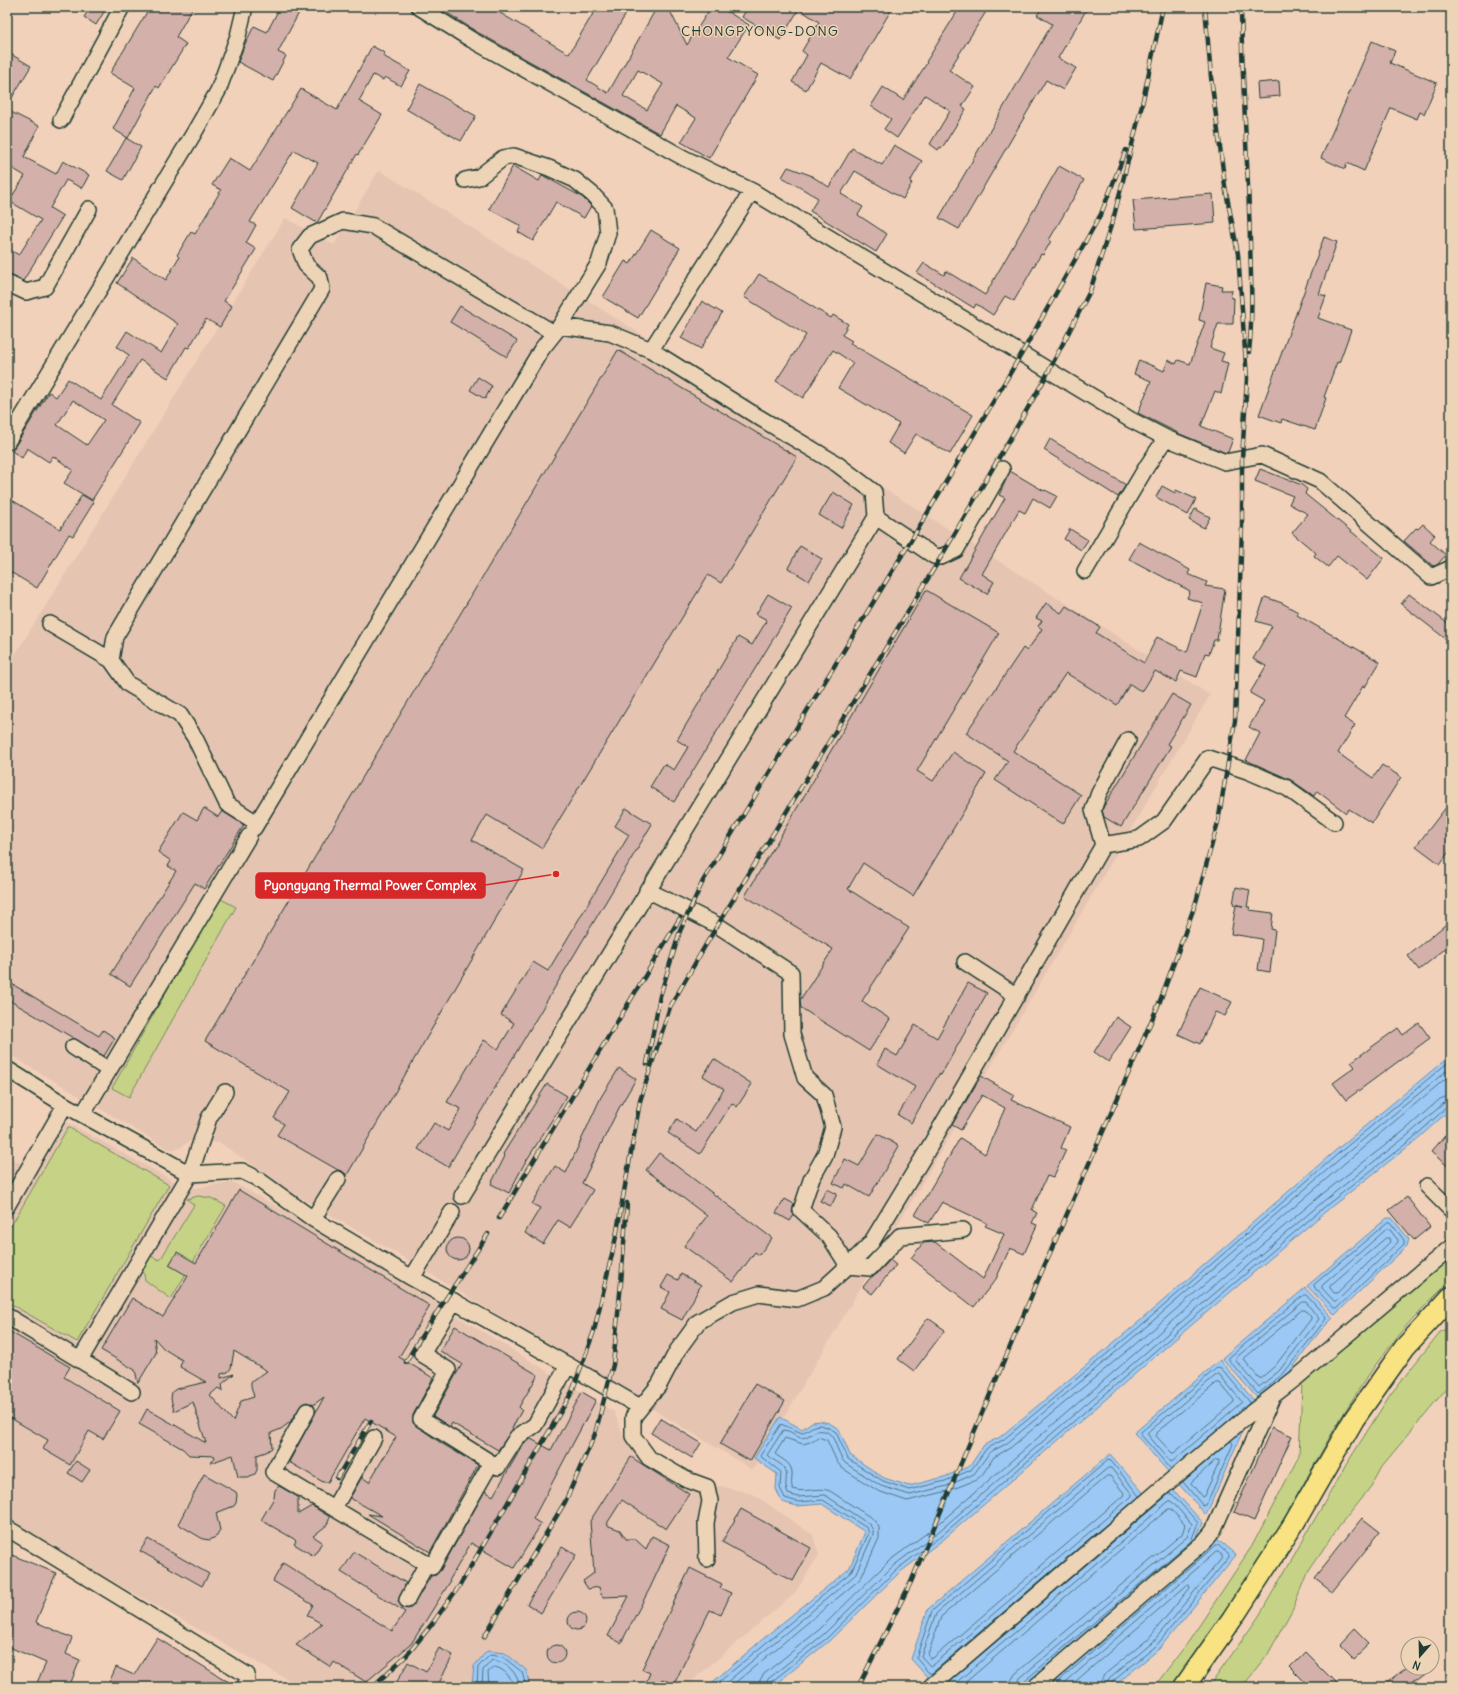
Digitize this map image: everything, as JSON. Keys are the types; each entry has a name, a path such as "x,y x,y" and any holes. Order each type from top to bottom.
{"main road":[{"path":"1184,1687 1232,1619 1293,1525 1354,1419 1406,1347 1451,1296"}],"street":[{"path":"61,120 122,7"},
{"path":"7,442 194,134 218,91 238,36 245,7"},
{"path":"419,7 472,40 684,158 752,191 1131,420 1166,438 1224,462 1262,455 1320,481 1431,577 1451,568"},
{"path":"83,1114 541,350 557,329 599,263 608,233 605,208 592,194 575,180 549,168 514,156 503,158 480,177 465,180"},
{"path":"651,350 752,191"},
{"path":"7,283 26,292 45,287 89,209"},
{"path":"111,660 115,637 322,289 320,278 306,265 300,249 310,236 343,221 373,226 557,329 610,333 651,350 843,469 874,492 876,517 647,890 462,1196"},
{"path":"1085,571 1147,466 1166,438"},
{"path":"876,517 934,556 941,558 956,550 1002,469"},
{"path":"50,624 111,660 128,684 180,715 195,738 227,804 253,829"},
{"path":"707,1559 706,1523 710,1502 707,1487 685,1479 649,1458 633,1436 633,1417 659,1385 677,1351 698,1322 733,1302 759,1294 796,1299 824,1288 871,1244 927,1151 1103,846 1093,810 1099,793 1128,740"},
{"path":"1103,846 1139,839 1164,821 1208,758 1250,772 1287,788 1334,822"},
{"path":"647,890 718,925 791,973 792,1034 806,1078 824,1095 833,1127 825,1155 811,1180 801,1210 829,1236 848,1266"},
{"path":"965,962 1017,996"},
{"path":"73,1047 110,1070"},
{"path":"7,1069 65,1105 190,1174 242,1171 256,1178 312,1219 412,1278 640,1407"},
{"path":"80,1360 190,1174 209,1118 225,1092"},
{"path":"7,1206 65,1105"},
{"path":"312,1219 338,1179"},
{"path":"1427,1186 1451,1210"},
{"path":"412,1278 452,1212"},
{"path":"848,1266 870,1268 900,1236 963,1230"},
{"path":"930,1687 1181,1472 1451,1247"},
{"path":"454,1301 422,1354 448,1370 421,1419 498,1467 517,1437 535,1425 568,1365"},
{"path":"7,1316 132,1392"},
{"path":"1035,1687 1204,1542 1213,1531 1272,1397"},
{"path":"307,1411 273,1472 432,1567 491,1463"},
{"path":"334,1508 374,1438"},
{"path":"7,1528 247,1675 246,1687"},
{"path":"407,1600 427,1563"}],"shaded area":[{"path":"379,170 576,293 1210,695 753,1470 406,1259 284,1188 270,1176 220,1143 192,1140 178,1149 168,1149 7,1053 7,668 285,218 334,245"},
{"path":"67,1122 188,1189 232,1182 285,1211 614,1412 625,1439 636,1453 690,1489 720,1486 753,1494 813,1535 819,1555 794,1594 685,1687 301,1687 89,1568 7,1517 7,1155 34,1172"}],"green space":[{"path":"219,898 236,907 129,1097 112,1088"},
{"path":"68,1127 169,1185 77,1342 7,1302 7,1233"},
{"path":"198,1196 211,1198 226,1206 171,1299 145,1280 143,1270 151,1256 160,1260 194,1205 187,1199"},
{"path":"1451,1255 1451,1281 1426,1304 1403,1329 1360,1387 1272,1539 1190,1666 1175,1687 1154,1687 1189,1641 1252,1546 1299,1456 1302,1384"},
{"path":"1448,1329 1451,1330 1451,1383 1382,1466 1369,1490 1334,1533 1307,1573 1293,1608 1267,1656 1246,1682 1238,1684 1235,1687 1209,1687 1259,1616 1346,1465 1390,1395 1440,1332"}],"water":[{"path":"1451,1055 1451,1109 1414,1142 1331,1207 1187,1329 944,1539 899,1573 829,1641 772,1687 707,1687 771,1632 849,1569 865,1532 822,1504 797,1506 782,1502 776,1489 777,1474 754,1458 780,1417 802,1429 812,1422 820,1421 829,1423 839,1429 850,1455 884,1478 909,1486 944,1477 970,1466 984,1445 1000,1437 1141,1320 1336,1150"},
{"path":"1387,1218 1392,1218 1409,1239 1407,1246 1335,1315 1307,1286"},
{"path":"1305,1288 1333,1318 1320,1331 1286,1377 1259,1400 1222,1358"},
{"path":"1220,1360 1256,1403 1171,1475 1134,1433"},
{"path":"1247,1421 1206,1515 1177,1482"},
{"path":"1110,1454 1146,1496 930,1680 911,1659 928,1609"},
{"path":"1171,1487 1203,1523 1194,1543 1023,1687 937,1687"},
{"path":"1217,1539 1236,1555 1159,1649 1113,1687 1046,1687"},
{"path":"487,1651 505,1653 526,1670 530,1687 475,1687 472,1684 474,1666"}],"building":[{"path":"91,7 107,7 96,25 84,17"},
{"path":"150,7 193,7 176,37 186,44 159,88 156,86 128,138 113,129 135,88 110,73"},
{"path":"280,7 302,7 278,52 286,56 273,81 238,62 254,26 267,32"},
{"path":"438,7 490,7 569,54 597,7 630,7 587,80 608,93 657,7 668,7 687,45 711,7 720,7 749,25 728,57 758,75 709,158 681,142 696,118 676,106 660,134 477,32","holes":["638,70 663,84 647,110 623,96"]},
{"path":"748,7 893,7 850,79 821,63 806,90 792,82 807,55 802,51 819,22 799,9 780,40 742,17"},
{"path":"960,7 989,7 949,70 975,87 962,106 966,109 942,148 940,147 938,150 930,144 950,111 925,95 897,138 884,129 891,119 871,106 883,87 903,100"},
{"path":"1043,7 1088,7 1058,58 1076,68 1063,90 1046,80 959,229 939,218 1052,24 1037,15"},
{"path":"1372,41 1395,51 1390,63 1437,83 1424,114 1420,112 1417,119 1391,108 1364,171 1347,163 1345,169 1321,158"},
{"path":"372,46 385,53 383,56 410,71 401,86 385,77 383,80 373,75 359,101 382,115 358,155 357,154 317,223 292,208 318,163 294,150 250,222 256,225 246,243 256,249 224,301 232,306 220,327 206,319 189,348 186,347 168,378 140,360 112,405 140,423 92,500 64,483 73,470 53,456 49,462 27,448 22,458 12,451 49,392 56,397 68,379 101,400 129,355 117,347 127,331 161,353 178,324 117,283 133,258 166,280 179,257 177,255 191,232 195,234 221,190 212,185 229,158 250,171 301,89 337,110","holes":["73,400 104,420 87,445 57,425"]},
{"path":"7,52 31,66 7,106"},
{"path":"1279,81 1280,96 1258,98 1257,83"},
{"path":"420,84 476,116 461,141 406,109"},
{"path":"7,110 39,126 24,157 56,174 63,161 89,175 82,188 66,180 50,208 63,216 23,281 7,274 7,248 19,255 41,220 9,201 25,176 7,165"},
{"path":"126,138 141,147 123,180 107,171"},
{"path":"894,145 922,161 910,182 912,183 903,199 855,171 841,194 863,207 858,215 887,234 876,252 810,211 818,198 782,177 788,167 810,175 829,187 852,148 882,165"},
{"path":"513,166 539,181 542,175 582,197 591,206 584,218 556,202 533,241 518,232 521,226 489,209"},
{"path":"1059,166 1084,180 1049,240 1051,241 1043,255 1041,254 1014,301 1005,296 993,315 976,304 974,308 917,273 924,263 944,275 946,271 985,295"},
{"path":"1213,194 1215,223 1136,229 1133,200"},
{"path":"651,230 680,248 638,318 603,297 625,261 630,264"},
{"path":"1324,237 1337,242 1319,294 1326,296 1318,318 1351,330 1339,363 1337,362 1324,397 1326,398 1315,430 1282,419 1281,423 1259,415"},
{"path":"759,274 831,318 833,315 848,324 842,335 852,341 850,343 973,415 950,454 916,434 904,453 888,443 899,424 838,388 853,363 833,350 803,398 776,381 806,335 744,297"},
{"path":"1206,283 1222,286 1221,290 1232,290 1231,298 1234,298 1233,324 1218,324 1210,348 1224,353 1221,361 1228,363 1221,394 1215,391 1201,426 1233,439 1228,452 1226,453 1180,434 1138,413 1151,381 1134,374 1139,360 1164,371 1168,360 1176,364 1178,360 1190,364 1205,322 1199,320"},
{"path":"702,301 722,313 701,349 681,338"},
{"path":"460,306 517,341 507,357 450,322"},
{"path":"618,350 797,457 721,583 708,575 542,848 487,815 472,840 524,870 347,1175 277,1135 284,1124 274,1118 290,1092 205,1041"},
{"path":"478,377 492,386 485,399 470,390"},
{"path":"1050,439 1126,485 1118,497 1044,450"},
{"path":"1260,469 1302,485 1307,489 1305,494 1384,558 1367,580 1337,556 1328,567 1314,556 1316,553 1292,533 1308,514 1289,504 1293,496 1255,481"},
{"path":"1010,471 1044,491 1045,490 1057,496 1050,508 1033,498 1025,513 1019,510 982,574 994,582 987,594 959,578 1005,498 999,495"},
{"path":"1162,486 1175,493 1176,490 1196,499 1188,515 1156,497"},
{"path":"833,492 854,505 841,528 819,515"},
{"path":"82,495 94,502 73,536 69,534 37,588 7,570 7,497 60,529"},
{"path":"1195,509 1210,517 1204,528 1189,520"},
{"path":"1423,524 1435,535 1430,541 1446,555 1437,565 1433,566 1404,541 1416,528 1418,529"},
{"path":"1070,529 1088,540 1081,550 1064,539"},
{"path":"1139,542 1190,570 1188,574 1207,582 1205,586 1225,589 1217,640 1214,640 1209,654 1205,653 1197,677 1181,671 1176,682 1155,671 1142,692 1130,684 1117,705 1066,673 1013,751 1081,795 1063,824 995,780 1008,761 966,733 1023,648 1027,651 1042,629 1038,626 1042,621 1036,618 1046,603 1061,613 1066,606 1100,627 1096,633 1144,663 1157,637 1187,652 1203,603 1187,598 1190,591 1129,559"},
{"path":"800,546 822,559 809,581 788,568"},
{"path":"926,590 999,633 917,771 933,781 953,752 986,774 913,896 863,863 848,889 909,928 862,1001 890,1019 869,1051 801,1008 800,1000 833,949 745,896"},
{"path":"768,594 792,608 674,802 650,787 664,764 674,770 688,747 677,740 738,637 752,645 767,620 756,614"},
{"path":"1409,594 1451,626 1451,643 1401,604"},
{"path":"1265,597 1282,603 1298,612 1297,615 1380,662 1365,687 1363,686 1344,718 1355,725 1338,753 1373,778 1382,765 1401,777 1372,823 1349,809 1346,813 1317,791 1314,796 1291,780 1246,760 1260,733 1249,727 1264,701 1250,693 1266,666 1253,659 1272,626 1256,621"},
{"path":"1172,694 1191,705 1167,744 1171,746 1121,827 1104,817 1102,810"},
{"path":"1451,801 1451,849 1440,864 1416,846"},
{"path":"204,808 218,817 222,811 244,825 204,889 195,883 130,986 111,974 176,871 168,866 171,861 158,852 183,812 197,820"},
{"path":"626,808 652,824 448,1167 418,1149 434,1123 448,1131 461,1109 447,1102 484,1040 498,1049 514,1023 501,1015 533,962 548,971 629,835 615,826"},
{"path":"1236,887 1250,890 1247,907 1250,907 1249,910 1273,913 1271,929 1275,930 1270,972 1258,970 1262,939 1231,934 1236,905 1243,906 1233,904"},
{"path":"1451,920 1451,944 1419,970 1408,956"},
{"path":"7,981 99,1036 103,1030 115,1038 104,1056 7,999"},
{"path":"968,983 987,993 941,1075 939,1074 911,1123 898,1115 915,1087 877,1064 885,1049 897,1056 915,1025 937,1038"},
{"path":"1200,987 1232,1002 1225,1016 1215,1012 1200,1044 1178,1034"},
{"path":"1116,1017 1131,1027 1109,1062 1094,1052"},
{"path":"1419,1023 1430,1038 1346,1100 1333,1083 1355,1067 1351,1062 1398,1028 1403,1035"},
{"path":"714,1059 752,1084 737,1107 732,1103 700,1154 668,1133 677,1119 696,1132 724,1089 703,1076"},
{"path":"619,1068 636,1079 619,1108 582,1183 593,1190 570,1227 558,1220 543,1244 525,1233 540,1208 532,1204 555,1166 566,1173 601,1097"},
{"path":"981,1076 1014,1095 1011,1100 1070,1127 1061,1148 1066,1150 1053,1178 1047,1176 1032,1210 1037,1213 1032,1223 1037,1225 1024,1254 1010,1248 996,1279 974,1307 911,1258 923,1243 935,1242 983,1279 1004,1234 985,1226 987,1223 942,1202 929,1223 915,1215 960,1138 985,1154 1005,1108 982,1095 961,1130 952,1125"},
{"path":"547,1084 567,1096 523,1166 509,1193 491,1184 505,1156 503,1154"},
{"path":"1451,1129 1451,1169 1431,1152"},
{"path":"878,1134 899,1146 869,1197 846,1184 844,1188 833,1183 845,1159 859,1166"},
{"path":"659,1153 772,1238 759,1255 755,1252 733,1282 684,1246 707,1216 646,1170"},
{"path":"827,1189 837,1194 831,1206 820,1201"},
{"path":"239,1190 430,1306 399,1357 433,1378 413,1415 413,1423 441,1443 478,1465 430,1552 368,1514 382,1516 350,1498 362,1477 369,1482 396,1437 365,1418 328,1482 323,1482 289,1462 324,1397 313,1405 307,1402 302,1404 290,1422 281,1429 271,1433 272,1448 257,1455 257,1470 255,1474 248,1477 238,1477 233,1455 210,1463 215,1456 189,1455 183,1449 139,1424 147,1409 206,1443 193,1402 174,1411 171,1399 172,1392 176,1389 206,1382 180,1367 182,1360 164,1349 154,1338 156,1353 138,1383 135,1370 101,1350 132,1298 163,1317 188,1276 169,1265 177,1252 196,1263","holes":["234,1351 267,1371 251,1382 254,1397 241,1401 233,1421 210,1395 218,1388 223,1391 222,1384 234,1374 221,1378 221,1374 228,1372 231,1368"]},
{"path":"1407,1197 1430,1227 1414,1240 1389,1210"},
{"path":"785,1199 794,1204 792,1212 794,1215 790,1221 776,1213"},
{"path":"458,1238 466,1241 469,1249 466,1257 458,1260 450,1257 447,1249 450,1241"},
{"path":"890,1260 896,1265 872,1294 863,1287 871,1277 877,1274"},
{"path":"681,1274 701,1285 682,1320 661,1309 670,1292 661,1287 668,1275 678,1280"},
{"path":"928,1318 945,1330 914,1371 898,1359"},
{"path":"455,1326 538,1375 519,1407 522,1410 512,1428 513,1429 498,1450 452,1423 450,1427 433,1416 462,1364 440,1351"},
{"path":"7,1330 70,1367 64,1377 120,1411 103,1439 89,1431 70,1465 43,1449 48,1440 7,1416"},
{"path":"755,1384 785,1401 750,1461 720,1444"},
{"path":"582,1392 596,1400 533,1519 541,1524 514,1568 471,1543 449,1581 450,1582 411,1644 366,1682 334,1662 331,1667 296,1645 322,1624 307,1615 313,1605 273,1581 283,1563 392,1631 405,1612 341,1572 354,1552 406,1583 398,1601 403,1608 408,1609 412,1607 431,1576 436,1575 440,1571 485,1491 493,1496 524,1443 531,1439 551,1450"},
{"path":"660,1418 701,1443 692,1458 651,1433"},
{"path":"1272,1427 1292,1436 1254,1521 1234,1512"},
{"path":"631,1457 689,1494 666,1529 622,1500 606,1525 620,1530 626,1539 635,1539 646,1549 652,1536 670,1545 650,1588 621,1643 608,1636 629,1596 603,1597 599,1587 588,1589 583,1581 594,1573 590,1521"},
{"path":"76,1461 90,1470 82,1482 68,1473"},
{"path":"204,1474 236,1492 237,1495 234,1506 216,1513 220,1530 217,1536 210,1540 203,1539 178,1524"},
{"path":"279,1486 298,1497 298,1514 312,1506 330,1517 327,1525 313,1536 322,1542 314,1556 294,1544 296,1541 294,1539 261,1520 274,1498 275,1490"},
{"path":"741,1509 811,1548 793,1581 722,1542"},
{"path":"1362,1518 1380,1532 1332,1592 1314,1578"},
{"path":"148,1539 209,1574 202,1586 140,1551"},
{"path":"562,1547 576,1555 541,1613 527,1604"},
{"path":"7,1553 56,1573 36,1622 72,1638 66,1654 80,1660 69,1687 35,1687 46,1663 7,1646"},
{"path":"690,1568 722,1584 720,1588 731,1593 721,1615 710,1610 674,1684 662,1679 658,1687 644,1687 650,1673 642,1669"},
{"path":"573,1612 581,1612 586,1617 584,1628 581,1630 573,1630 568,1625 568,1617"},
{"path":"1354,1629 1369,1644 1354,1658 1340,1644"},
{"path":"157,1638 237,1687 107,1687 116,1667 134,1675"},
{"path":"552,1645 560,1645 565,1650 563,1661 560,1663 552,1663 547,1658 547,1650"},
{"path":"439,1648 453,1655 437,1687 394,1687 408,1662 426,1672"},
{"path":"1305,1652 1340,1687 1310,1687 1290,1667"},
{"path":"1400,1673 1400,1676 1419,1676 1404,1687 1381,1687"}],"railway":[{"path":"372,1687 407,1655 432,1624 460,1585 572,1392 594,1331 616,1237 640,1101 670,1007 705,946 941,557 1043,382 1090,291 1114,216 1141,109 1163,7"},
{"path":"858,1687 911,1582 1039,1278 1160,1001 1196,902 1218,822 1235,721 1242,527 1242,459 1247,378 1238,254 1225,186 1211,77 1205,7"},
{"path":"1241,7 1251,282 1249,352"},
{"path":"647,1064 660,996 680,931 703,881 918,529 1022,353 1101,214 1126,150"},
{"path":"499,1218 680,918"},
{"path":"484,1637 565,1502 595,1434 613,1365 627,1203"},
{"path":"406,1362 488,1234"},
{"path":"337,1478 371,1421"}],"place":[{"name":"Pyongyang Thermal Power Complex","path":"556,874"}],"district":[{"name":"CHONGPYONG-DONG","path":"760,31"}]}
